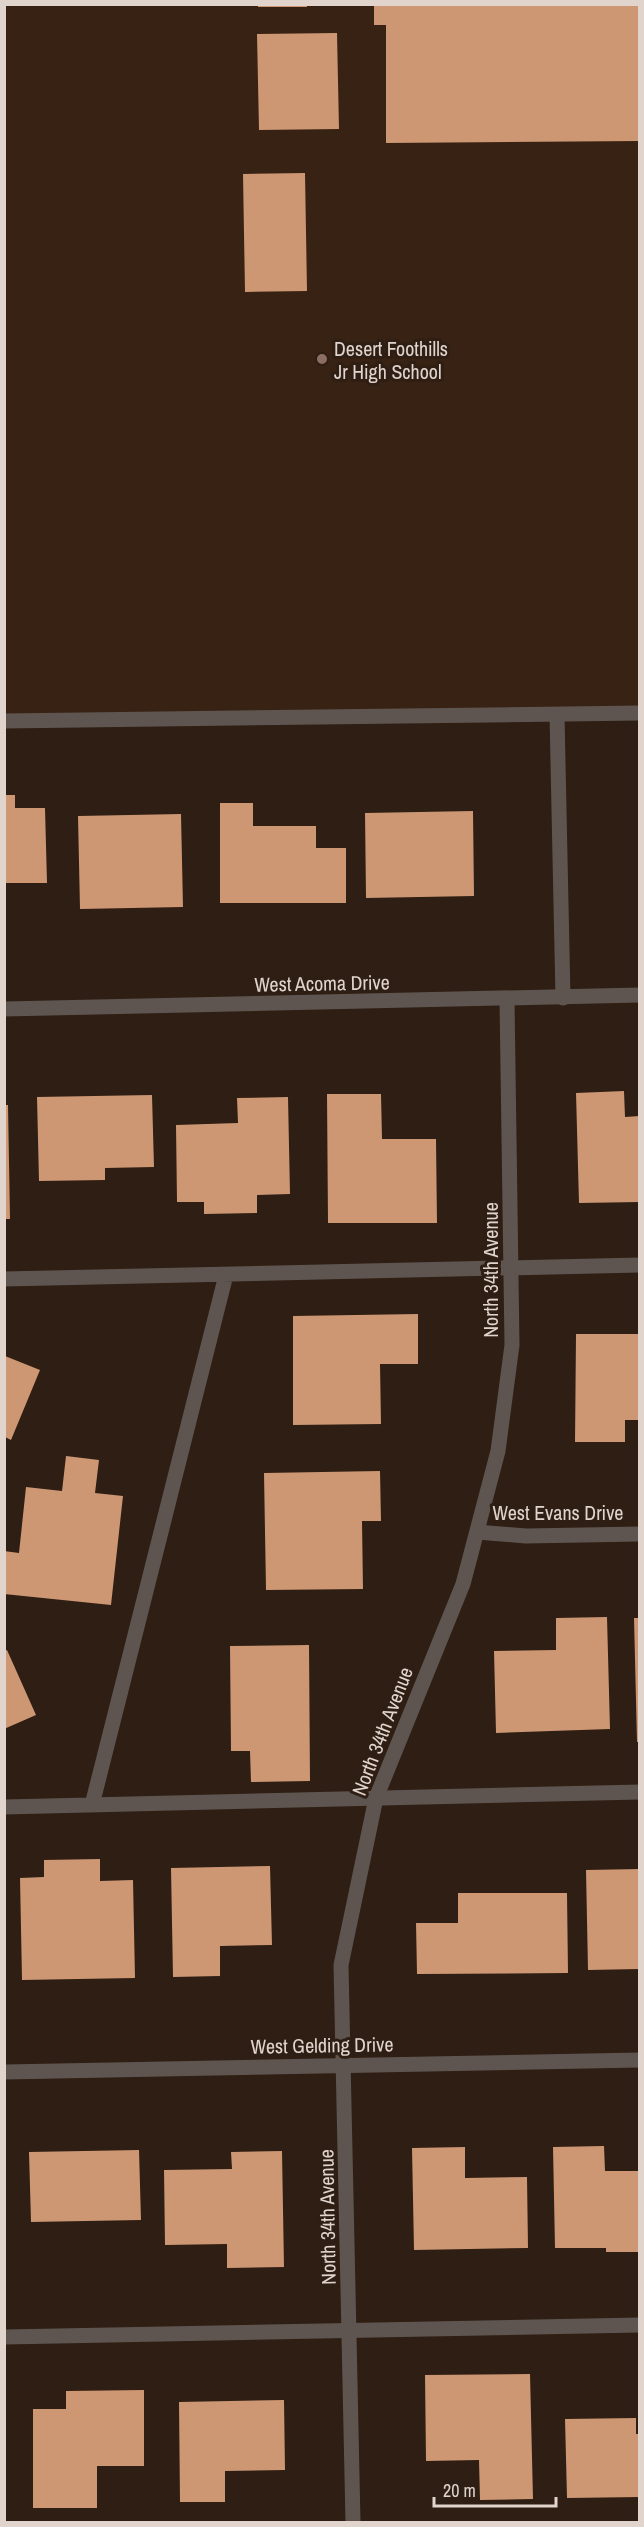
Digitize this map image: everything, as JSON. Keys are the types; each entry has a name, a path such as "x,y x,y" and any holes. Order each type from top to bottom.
{"street":[{"path":"4,721 639,713"},
{"path":"557,715 563,998"},
{"name":"West Acoma Drive","path":"4,1010 639,996"},
{"name":"North 34th Avenue","path":"353,2523 345,2066 341,1965 376,1798 463,1584 498,1451 512,1345 513,1266 507,1000"},
{"path":"4,1279 639,1265"},
{"path":"92,1805 226,1275"},
{"name":"West Evans Drive","path":"477,1532 526,1536 639,1533"},
{"path":"4,1807 639,1792"},
{"name":"West Gelding Drive","path":"4,2072 639,2060"},
{"path":"4,2337 639,2325"}],"shaded area":[{"name":"Desert Foothills Jr High School","path":"4,5 639,5 639,713 5,721"}],"building":[{"path":"258,4 307,4 307,7 258,7"},
{"path":"374,4 640,4 640,141 386,143 386,25 374,25"},
{"path":"337,33 339,129 259,130 257,34"},
{"path":"305,173 307,291 245,292 243,174"},
{"path":"4,795 15,795 15,808 45,808 47,883 4,883"},
{"path":"220,803 253,803 253,826 316,826 316,848 346,848 346,903 220,903"},
{"path":"473,811 474,896 366,898 365,813"},
{"path":"181,814 183,907 80,909 78,816"},
{"path":"624,1091 625,1117 640,1116 640,1202 579,1203 576,1093"},
{"path":"327,1094 381,1094 382,1139 436,1139 437,1223 328,1223"},
{"path":"152,1095 154,1167 105,1168 105,1180 39,1181 37,1097"},
{"path":"288,1097 290,1194 257,1195 257,1213 204,1214 204,1202 177,1202 176,1125 238,1123 237,1098"},
{"path":"4,1105 8,1105 10,1219 4,1219"},
{"path":"418,1314 418,1364 380,1364 381,1424 293,1425 293,1316"},
{"path":"576,1334 640,1334 640,1420 625,1420 625,1442 575,1442"},
{"path":"5,1356 40,1370 11,1440 5,1437"},
{"path":"66,1456 99,1460 95,1493 123,1496 111,1605 4,1594 4,1551 19,1553 26,1487 62,1491"},
{"path":"380,1471 381,1521 362,1521 363,1589 266,1590 264,1473"},
{"path":"607,1617 610,1729 496,1733 494,1651 556,1650 556,1618"},
{"path":"634,1618 640,1618 640,1742 637,1742"},
{"path":"309,1645 310,1781 251,1782 250,1751 231,1751 230,1646"},
{"path":"7,1650 36,1715 4,1729 4,1651"},
{"path":"100,1859 100,1881 133,1880 135,1978 22,1980 20,1878 44,1877 44,1860"},
{"path":"270,1866 272,1945 220,1946 220,1976 173,1977 171,1868"},
{"path":"640,1869 640,1969 588,1970 586,1870"},
{"path":"458,1893 567,1893 568,1973 417,1974 416,1923 458,1923"},
{"path":"604,2146 605,2171 640,2171 640,2252 606,2252 606,2248 555,2248 553,2147"},
{"path":"465,2147 465,2178 527,2177 528,2248 414,2250 412,2148"},
{"path":"139,2150 141,2220 31,2222 29,2152"},
{"path":"282,2151 284,2267 227,2268 227,2244 165,2245 164,2170 232,2169 231,2152"},
{"path":"530,2374 533,2499 480,2500 479,2460 426,2461 425,2375"},
{"path":"144,2390 144,2466 97,2466 97,2508 33,2508 33,2409 66,2409 66,2391"},
{"path":"284,2400 285,2470 225,2471 225,2502 180,2502 179,2402"},
{"path":"636,2418 636,2434 640,2434 640,2497 567,2498 565,2419"}],"place":[{"name":"Desert Foothills Jr High School","path":"322,359"}]}
